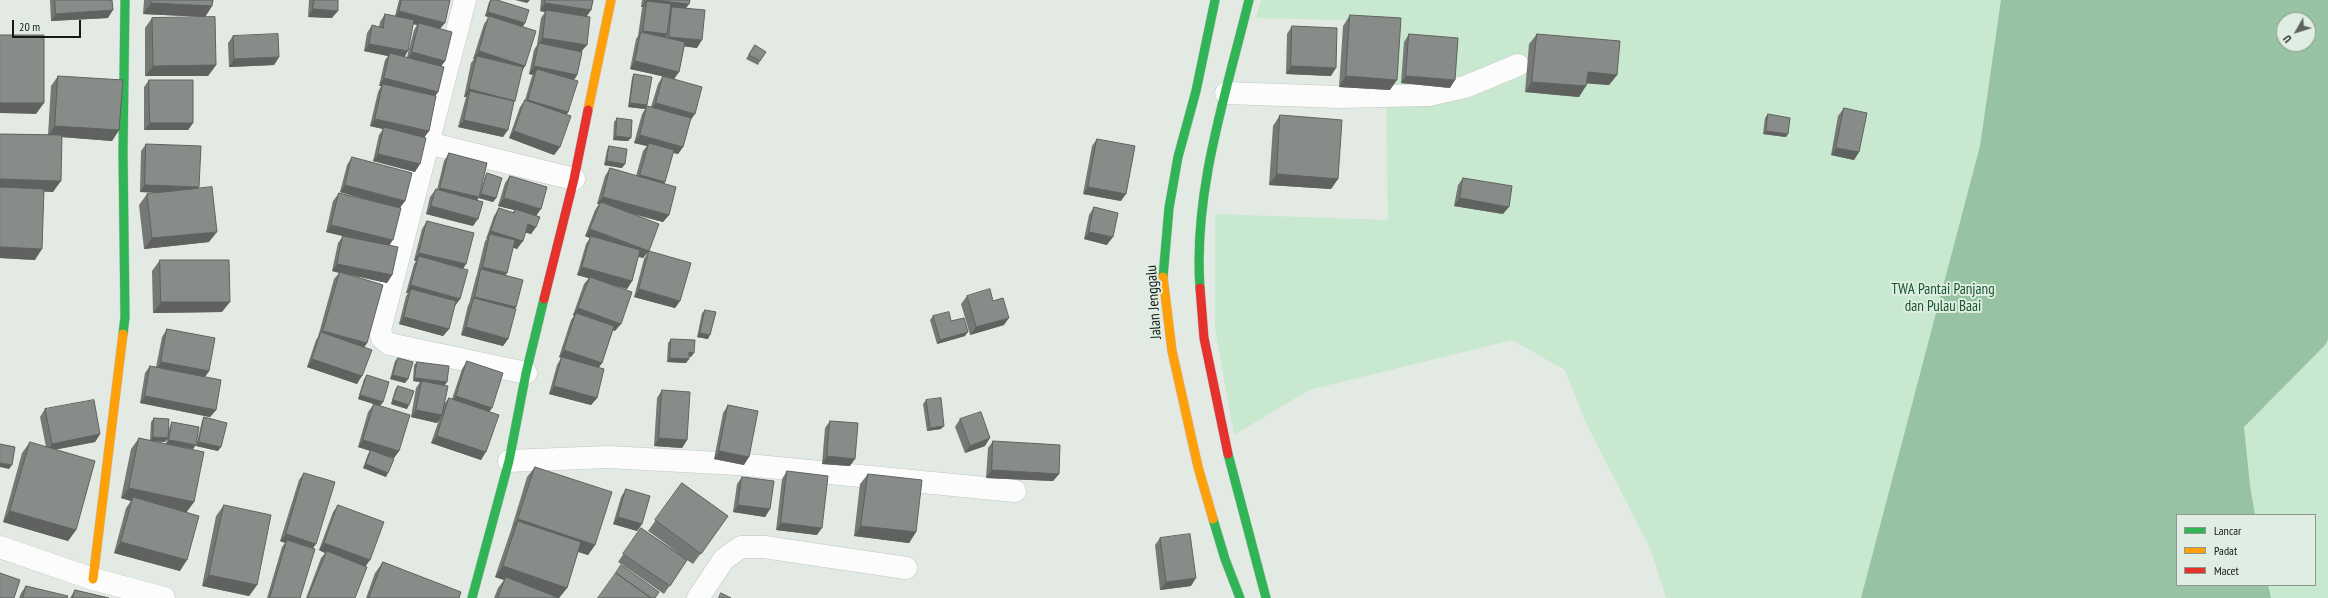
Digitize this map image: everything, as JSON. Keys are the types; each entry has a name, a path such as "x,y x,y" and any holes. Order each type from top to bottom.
{"main road":[{"path":"93,579 125,317 123,152 125,0"},
{"path":"472,598 509,461 526,373 574,179 611,0"},
{"name":"Jalan Jenggalu","path":"1215,0 1196,91 1178,157 1169,208 1162,274 1172,351 1198,467 1225,559 1240,598"},
{"path":"1249,0 1206,177 1199,276 1204,338 1222,432 1266,598"}],"street":[{"path":"465,0 380,330 382,338 389,344 526,373"},
{"path":"1226,94 1339,96 1429,95 1465,87 1518,65"},
{"path":"428,143 574,179"},
{"path":"509,461 608,457 737,464 1015,491"},
{"path":"0,546 93,579 164,598"},
{"path":"698,598 724,559 741,547 764,547 906,568"}],"green space":[{"name":"TWA Pantai Panjang dan Pulau Baai","path":"1261,0 2328,0 2328,598 1666,598 1651,550 1586,423 1565,370 1512,340 1309,390 1234,435 1215,328 1215,214 1388,220 1385,21 1256,18"}],"shaded area":[{"path":"2001,0 2328,0 2328,339 2326,344 2244,427 2250,486 2255,514 2176,514 2176,586 2268,586 2271,598 1861,598 1980,146"}],"building":[{"path":"55,0 112,0 113,10 56,14"},
{"path":"151,0 213,0 212,6 151,3"},
{"path":"314,0 338,0 338,11 313,9"},
{"path":"402,0 450,0 445,23 399,11"},
{"path":"491,0 497,0 529,10 525,23 488,12"},
{"path":"545,0 593,0 591,10 545,3"},
{"path":"655,0 690,0 689,4"},
{"path":"647,1 671,4 667,34 643,31"},
{"path":"672,7 705,10 702,40 669,37"},
{"path":"546,10 590,17 587,45 543,38"},
{"path":"385,14 414,20 408,51 369,44 372,25 383,28"},
{"path":"1350,15 1401,18 1397,80 1346,76"},
{"path":"489,16 536,31 525,66 479,51"},
{"path":"215,17 216,65 153,66 152,18"},
{"path":"419,23 452,32 445,61 412,52"},
{"path":"1292,26 1337,28 1336,68 1291,66"},
{"path":"641,32 685,42 679,72 635,61"},
{"path":"278,34 279,57 234,59 233,36"},
{"path":"1409,34 1458,38 1455,80 1406,76"},
{"path":"1537,34 1620,41 1617,75 1588,72 1586,86 1532,82"},
{"path":"0,35 44,35 44,103 0,103"},
{"path":"539,43 582,52 577,75 534,66"},
{"path":"755,45 766,52 760,61 749,55"},
{"path":"390,53 444,67 438,92 384,78"},
{"path":"477,56 523,67 515,101 469,89"},
{"path":"537,69 578,81 568,112 528,100"},
{"path":"634,74 652,77 647,105 630,103"},
{"path":"58,76 123,80 119,130 55,126"},
{"path":"663,76 702,87 695,114 656,103"},
{"path":"149,80 193,80 193,123 150,123"},
{"path":"383,84 436,96 429,131 375,119"},
{"path":"470,91 514,101 508,130 464,120"},
{"path":"525,100 571,116 560,147 514,131"},
{"path":"647,106 691,118 683,147 640,135"},
{"path":"1844,108 1867,113 1859,152 1836,148"},
{"path":"1768,114 1790,118 1788,134 1766,131"},
{"path":"1280,115 1342,120 1338,179 1277,174"},
{"path":"617,118 632,120 631,138 616,136"},
{"path":"384,127 426,138 420,164 378,154"},
{"path":"0,134 62,135 61,181 0,179"},
{"path":"1097,139 1135,146 1126,194 1088,187"},
{"path":"649,143 674,150 665,182 640,175"},
{"path":"146,144 201,146 199,187 145,185"},
{"path":"609,146 627,149 625,164 607,161"},
{"path":"449,153 487,163 479,197 440,188"},
{"path":"352,157 412,173 405,201 345,185"},
{"path":"610,168 676,187 669,215 603,197"},
{"path":"487,173 502,178 496,198 481,194"},
{"path":"510,176 547,187 541,209 504,198"},
{"path":"1463,178 1512,186 1509,207 1460,198"},
{"path":"0,187 44,189 42,249 0,247"},
{"path":"212,187 217,232 152,238 147,194"},
{"path":"436,189 483,202 478,219 431,206"},
{"path":"339,193 401,208 393,240 331,225"},
{"path":"601,202 659,224 649,251 590,229"},
{"path":"1094,207 1118,213 1113,237 1089,232"},
{"path":"499,208 514,213 515,209 540,217 536,227 528,224 523,241 491,231"},
{"path":"427,221 474,233 466,264 419,253"},
{"path":"490,234 515,240 507,273 483,267"},
{"path":"343,236 398,247 392,275 337,264"},
{"path":"591,236 640,250 632,281 582,267"},
{"path":"649,251 691,263 680,301 639,289"},
{"path":"419,256 468,270 460,299 411,285"},
{"path":"160,260 229,260 230,302 161,302"},
{"path":"481,269 523,280 516,307 475,297"},
{"path":"340,272 383,285 367,343 323,331"},
{"path":"590,277 632,292 621,324 578,308"},
{"path":"411,289 456,301 449,329 404,317"},
{"path":"990,289 993,301 1003,298 1009,318 976,327 967,296"},
{"path":"474,298 516,309 508,339 466,327"},
{"path":"705,310 716,312 710,335 700,333"},
{"path":"949,312 951,321 964,318 968,332 940,340 933,316"},
{"path":"576,313 614,326 602,363 564,350"},
{"path":"167,329 215,338 209,371 161,362"},
{"path":"321,332 372,350 362,376 312,359"},
{"path":"671,339 695,340 694,353 689,352 689,359 670,358"},
{"path":"562,357 604,369 597,398 554,386"},
{"path":"398,358 413,362 408,379 393,375"},
{"path":"467,361 503,373 492,408 456,396"},
{"path":"417,362 449,366 447,382 415,378"},
{"path":"150,366 221,380 216,410 145,396"},
{"path":"367,375 389,382 383,402 360,395"},
{"path":"422,381 448,386 442,415 416,410"},
{"path":"398,386 414,391 409,405 393,400"},
{"path":"662,390 690,392 687,440 659,438"},
{"path":"449,398 499,415 486,452 437,436"},
{"path":"941,398 944,426 930,428 926,400"},
{"path":"94,400 100,434 52,444 45,409"},
{"path":"374,404 410,415 399,451 363,440"},
{"path":"728,405 758,411 749,457 719,451"},
{"path":"981,412 990,438 970,446 960,419"},
{"path":"204,417 227,423 221,447 199,442"},
{"path":"154,418 169,419 168,438 153,437"},
{"path":"830,421 858,423 855,459 827,456"},
{"path":"172,422 199,427 196,445 169,440"},
{"path":"139,438 204,452 194,502 129,488"},
{"path":"993,441 1060,445 1059,474 992,470"},
{"path":"30,442 95,461 76,530 10,511"},
{"path":"0,444 15,447 12,465 0,463"},
{"path":"371,450 394,459 388,473 366,464"},
{"path":"535,467 612,492 595,545 518,519"},
{"path":"787,471 828,476 822,528 781,523"},
{"path":"304,473 335,482 316,544 286,534"},
{"path":"868,474 922,480 916,532 861,526"},
{"path":"742,477 774,481 770,509 738,505"},
{"path":"682,483 728,516 701,554 655,520"},
{"path":"626,489 650,496 642,524 618,517"},
{"path":"133,497 199,516 187,560 121,542"},
{"path":"224,505 271,515 257,585 209,575"},
{"path":"338,505 384,522 370,560 324,543"},
{"path":"518,521 581,542 567,588 503,566"},
{"path":"641,528 687,560 670,586 623,554"},
{"path":"1190,534 1196,578 1166,582 1160,538"},
{"path":"287,540 315,549 300,598 270,598"},
{"path":"327,551 367,567 355,598 308,598"},
{"path":"383,562 461,592 459,598 369,598"},
{"path":"621,565 659,592 655,598 651,598 616,573"},
{"path":"0,573 20,580 14,598 0,598"},
{"path":"616,573 651,598 598,598"},
{"path":"506,577 559,598 498,598"},
{"path":"26,586 68,596 67,598 23,598"},
{"path":"75,590 109,598 73,598"},
{"path":"721,593 731,598 719,598"}],"traffic: fast":[{"path":"123,334 125,317 123,152 125,0"},
{"path":"1163,277 1169,208 1178,157 1196,91 1215,0"},
{"path":"1200,288 1199,252 1201,215 1206,179 1213,143 1249,0"},
{"path":"472,598 509,461 526,373 544,299"},
{"path":"1228,454 1266,598"},
{"path":"1213,519 1225,559 1240,598"}],"traffic: slow":[{"path":"588,110 611,0"},
{"path":"1163,277 1172,351 1198,467 1213,519"},
{"path":"93,579 123,334"}],"traffic: jam":[{"path":"544,299 574,179 588,110"},
{"path":"1200,288 1204,338 1228,454"}]}
